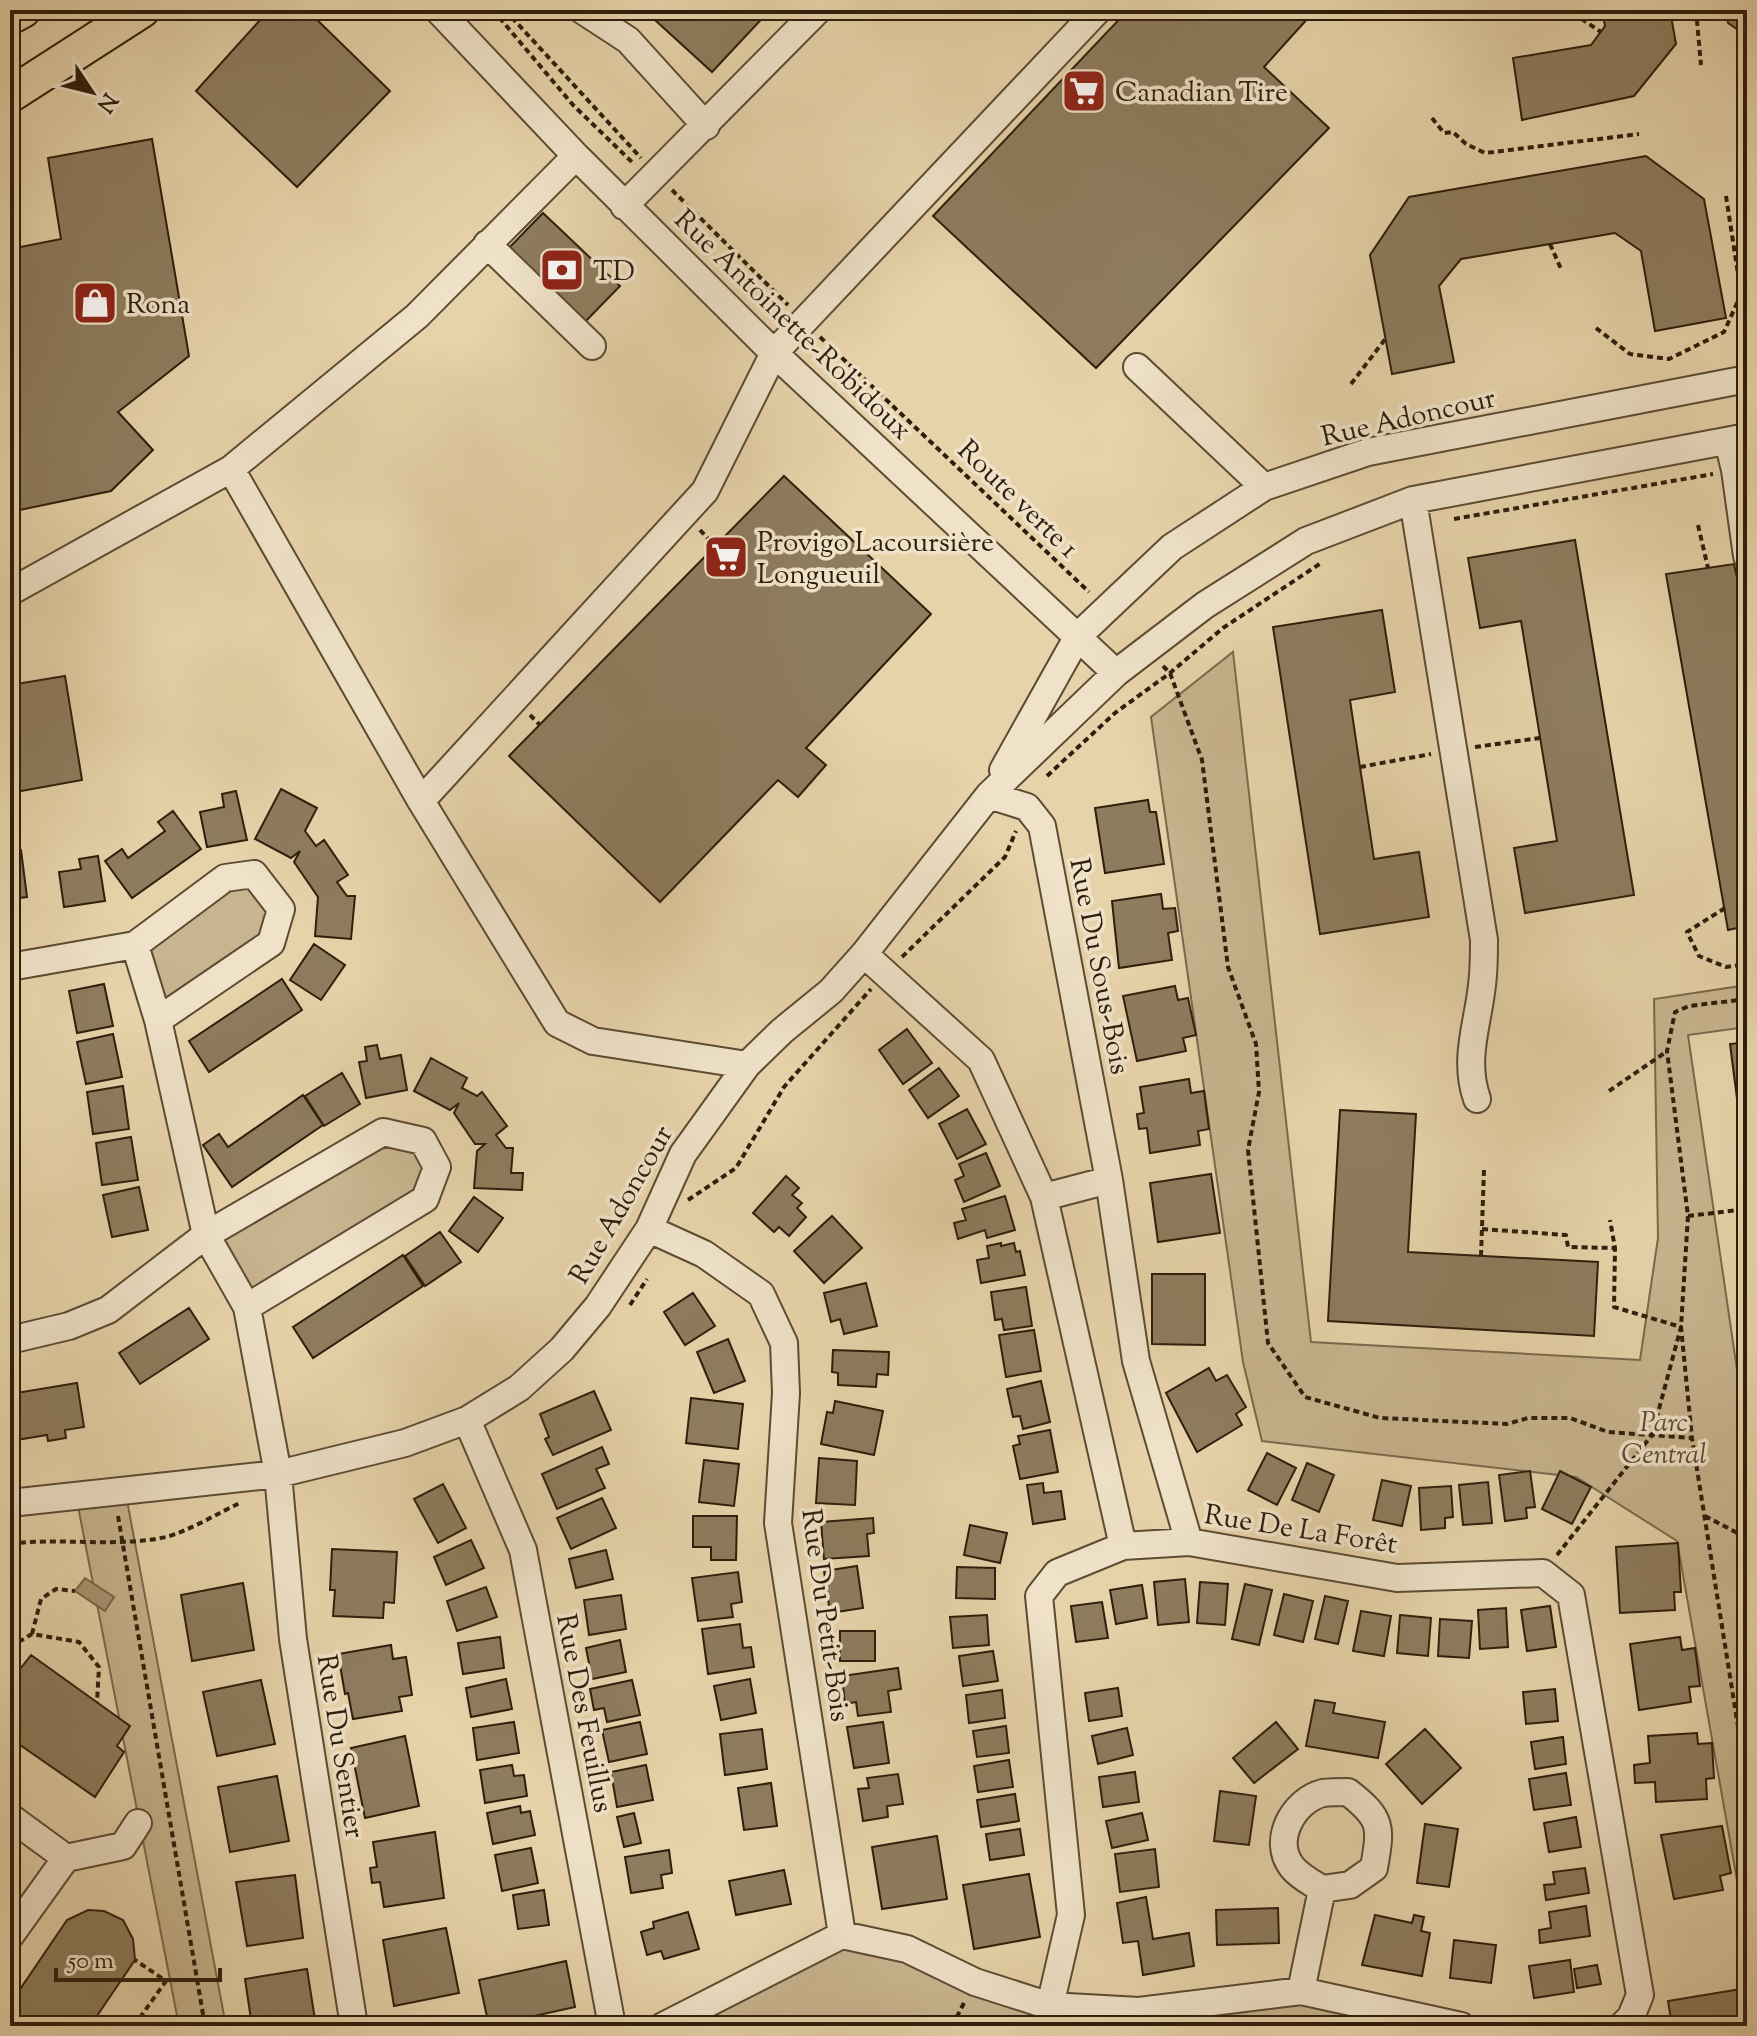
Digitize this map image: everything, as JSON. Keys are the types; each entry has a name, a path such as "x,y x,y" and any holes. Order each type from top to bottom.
{"main road":[{"path":"10,17 23,10"},
{"path":"10,95 142,10"}],"street":[{"name":"Rue Antoinette-Robidoux","path":"438,10 624,206 774,353 1116,673"},
{"path":"582,10 628,40 706,126"},
{"path":"624,206 646,170 706,126 818,10"},
{"path":"421,801 705,491 774,353 1098,10"},
{"path":"10,592 231,469 417,316 576,156"},
{"path":"487,244 592,346"},
{"path":"1137,367 1264,487"},
{"name":"Rue Adoncour","path":"989,795 1078,636 1172,547 1264,487 1368,452 1747,379"},
{"path":"1737,439 1735,470 1747,556"},
{"name":"Rue Adoncour","path":"10,1503 278,1474 405,1443 467,1420 519,1388 562,1349 598,1306 649,1229 683,1154 747,1065 831,991 864,954 989,795 1116,673 1205,605 1306,541 1413,500 1737,439"},
{"path":"231,469 421,801 557,1023 593,1041 747,1065"},
{"path":"1413,500 1484,940 1482,985 1471,1047 1471,1081 1477,1099"},
{"name":"Rue Du Sous-Bois","path":"989,795 1027,807 1042,826 1109,1180 1136,1361 1189,1542"},
{"path":"10,967 135,945 225,878 254,874 281,909 271,943 158,1020"},
{"name":"Rue Du Sentier","path":"135,945 158,1020 206,1235 247,1307 278,1474 293,1639 354,2026"},
{"path":"864,954 981,1060 1044,1197 1123,1546"},
{"path":"10,1340 69,1326 108,1310 206,1235 383,1132 423,1141 437,1167 425,1199 247,1307"},
{"path":"1044,1197 1109,1180"},
{"name":"Rue Du Petit-Bois","path":"649,1229 704,1254 761,1294 784,1343 786,1393 778,1523 842,1935"},
{"name":"Rue Des Feuillus","path":"467,1420 523,1550 612,2026"},
{"name":"Rue De La Forêt","path":"1050,2006 1071,1915 1039,1596 1057,1573 1123,1546 1189,1542 1397,1578 1543,1573"},
{"path":"1543,1573 1571,1595 1632,2016"},
{"path":"10,1817 66,1858"},
{"path":"10,1936 66,1858 123,1846 138,1823"},
{"path":"1301,1991 1322,1889"},
{"path":"663,2026 842,1935 907,1949 975,1982 1050,2006 1139,2011 1301,1991 1461,2026"}],"path":[{"path":"493,10 573,105 646,170"},
{"name":"Route verte 1","path":"505,10 646,170 1106,609"},
{"path":"1696,10 1701,65"},
{"path":"1573,13 1601,32"},
{"path":"1432,118 1444,133 1453,132 1466,144 1485,153 1639,134"},
{"path":"1726,196 1747,332"},
{"path":"1550,244 1561,269"},
{"path":"1741,294 1747,303"},
{"path":"1596,328 1630,354 1669,359 1724,332 1741,294"},
{"path":"1351,384 1386,338"},
{"path":"691,521 715,546"},
{"path":"1698,525 1708,568"},
{"path":"1148,649 1170,673 1202,760 1228,967 1256,1044 1259,1092 1248,1150 1268,1343 1305,1397 1380,1418 1507,1424 1528,1418 1570,1418 1608,1432 1692,1438"},
{"path":"1725,908 1687,932 1699,956 1726,967 1747,964"},
{"path":"1747,999 1689,1006 1675,1012 1667,1051 1688,1216 1681,1327 1692,1438 1747,1783"},
{"path":"1609,1091 1667,1051"},
{"path":"1481,1256 1484,1170"},
{"path":"1688,1216 1747,1209"},
{"path":"1610,1220 1615,1248 1614,1307 1681,1327"},
{"path":"1482,1229 1566,1235 1568,1247 1615,1248"},
{"path":"1543,1573 1652,1435 1681,1327"},
{"path":"112,1492 124,1541 205,2026"},
{"path":"1705,1516 1747,1538"},
{"path":"32,1634 41,1599 56,1589 75,1591"},
{"path":"10,1647 32,1634 79,1642 99,1667 97,1702"},
{"path":"134,2026 166,1981 135,1960"}],"green space":[{"name":"Parc Central","path":"1233,652 1311,1342 1640,1360 1658,1238 1654,999 1747,985 1747,1027 1688,1035 1747,1438 1747,1937 1677,1541 1576,1477 1262,1441 1243,1362 1151,717"},
{"path":"251,881 274,911 265,939 162,1009 143,947 227,884"},
{"path":"384,1139 419,1147 430,1167 420,1195 250,1297 215,1238"},
{"path":"125,1490 226,2026 179,2026 76,1496"},
{"path":"842,1935 1050,2006 1301,1991 1461,2026 664,2026"}],"shaded area":[{"path":"85,1578 114,1597 105,1611 75,1591"}],"building":[{"path":"269,10 307,10 390,91 297,187 196,91"},
{"path":"644,10 770,10 712,72"},
{"path":"1128,10 1305,10 1310,16 1264,67 1329,128 1096,368 933,216"},
{"path":"1602,10 1670,10 1676,44 1634,96 1522,120 1513,58 1591,45 1605,26"},
{"path":"1726,10 1747,10 1747,36 1728,23"},
{"name":"Rona","path":"152,139 189,356 118,412 153,450 111,491 10,512 10,249 61,239 48,158"},
{"path":"1646,156 1704,199 1726,318 1655,331 1641,251 1615,233 1461,259 1439,286 1454,362 1392,374 1370,255 1409,197"},
{"path":"1747,191 1747,225 1741,200"},
{"name":"TD","path":"543,213 620,286 580,327 503,254"},
{"path":"784,476 931,614 806,748 826,765 798,797 778,780 660,902 509,756"},
{"path":"1575,540 1634,895 1525,913 1514,848 1557,841 1521,621 1480,628 1468,558"},
{"path":"1734,564 1747,622 1747,926 1728,930 1666,574"},
{"path":"1382,610 1395,692 1350,700 1374,859 1419,852 1429,917 1320,934 1273,627"},
{"path":"65,676 82,780 10,793 10,685"},
{"path":"281,789 317,808 305,831 316,846 324,840 348,875 337,882 347,896 355,896 351,939 315,936 318,897 294,862 300,851 291,858 255,839"},
{"path":"236,791 247,840 207,847 200,812 224,807 222,794"},
{"path":"1148,800 1150,812 1156,812 1164,864 1105,873 1095,808"},
{"path":"173,811 201,849 132,898 105,861 122,849 128,858 165,831 158,822"},
{"path":"21,850 27,897 10,899 10,851"},
{"path":"98,856 105,901 64,907 59,872 81,869 79,859"},
{"path":"1161,894 1163,909 1175,908 1178,931 1168,933 1172,960 1119,968 1112,901"},
{"path":"314,944 345,965 321,1000 290,980"},
{"path":"282,979 302,1010 209,1072 189,1041"},
{"path":"104,984 113,1026 77,1033 69,991"},
{"path":"1175,986 1178,1000 1188,998 1196,1035 1183,1038 1186,1051 1137,1061 1123,996"},
{"path":"907,1029 932,1063 903,1084 879,1050"},
{"path":"113,1034 122,1077 86,1084 77,1042"},
{"path":"1747,1042 1747,1113 1739,1114 1730,1044"},
{"path":"377,1045 380,1059 401,1055 407,1090 366,1098 359,1062 367,1061 365,1047"},
{"path":"431,1058 467,1078 462,1088 477,1096 482,1092 507,1126 496,1135 506,1148 513,1148 511,1173 523,1173 522,1190 474,1188 477,1151 485,1144 475,1144 454,1113 459,1103 450,1110 414,1091"},
{"path":"939,1068 959,1096 928,1118 909,1090"},
{"path":"342,1073 360,1104 324,1126 305,1096"},
{"path":"1189,1079 1191,1093 1204,1091 1209,1129 1198,1131 1200,1145 1150,1153 1147,1128 1139,1129 1137,1114 1144,1113 1140,1087"},
{"path":"123,1086 129,1129 93,1134 87,1092"},
{"path":"303,1095 323,1125 232,1187 203,1145 219,1134 228,1147"},
{"path":"967,1109 986,1144 957,1159 939,1124"},
{"path":"1340,1110 1416,1114 1408,1252 1598,1262 1594,1336 1328,1321"},
{"path":"131,1137 138,1180 102,1185 96,1143"},
{"path":"986,1153 1000,1186 964,1202 955,1180 964,1176 959,1164"},
{"path":"1211,1174 1220,1233 1158,1242 1150,1183"},
{"path":"786,1176 799,1188 792,1195 802,1203 797,1208 806,1217 789,1236 779,1227 774,1232 753,1213"},
{"path":"139,1187 148,1230 112,1237 103,1195"},
{"path":"1005,1196 1015,1230 987,1238 985,1230 958,1239 954,1223 966,1220 962,1209"},
{"path":"474,1197 503,1218 478,1252 449,1231"},
{"path":"832,1216 862,1248 824,1283 794,1251"},
{"path":"440,1232 461,1262 425,1286 405,1256"},
{"path":"1001,1243 1001,1246 1014,1243 1016,1252 1020,1251 1025,1275 981,1283 977,1260 989,1258 987,1246"},
{"path":"10,1255 13,1255 20,1297 10,1298"},
{"path":"403,1255 423,1286 313,1358 293,1327"},
{"path":"1152,1274 1205,1274 1205,1345 1152,1344"},
{"path":"866,1283 877,1326 844,1334 840,1319 831,1322 824,1293"},
{"path":"1026,1287 1032,1326 1004,1330 1002,1319 995,1320 991,1292"},
{"path":"693,1293 715,1326 685,1345 664,1312"},
{"path":"189,1308 209,1339 140,1384 119,1353"},
{"path":"1034,1330 1041,1371 1006,1377 999,1335"},
{"path":"728,1339 745,1381 714,1393 697,1352"},
{"path":"833,1350 889,1352 888,1375 877,1374 876,1387 838,1385 838,1373 832,1372"},
{"path":"1209,1368 1216,1381 1227,1375 1246,1407 1236,1414 1242,1425 1197,1452 1166,1393"},
{"path":"1041,1381 1050,1422 1023,1429 1020,1416 1013,1417 1007,1389"},
{"path":"77,1383 84,1427 65,1430 66,1438 48,1441 47,1435 10,1441 10,1394"},
{"path":"594,1391 611,1430 553,1455 545,1439 549,1437 540,1414"},
{"path":"691,1398 743,1404 738,1449 686,1443"},
{"path":"835,1401 883,1411 874,1455 821,1444 827,1412 833,1413"},
{"path":"1050,1430 1058,1472 1020,1479 1013,1446 1020,1444 1018,1436"},
{"path":"602,1447 609,1464 596,1469 605,1488 557,1509 542,1474"},
{"path":"1267,1453 1296,1468 1277,1505 1248,1490"},
{"path":"819,1458 857,1461 855,1505 816,1503"},
{"path":"704,1460 739,1464 734,1506 699,1502"},
{"path":"1307,1463 1334,1475 1319,1512 1292,1500"},
{"path":"1530,1471 1535,1507 1526,1508 1527,1518 1505,1521 1499,1475"},
{"path":"1560,1471 1591,1487 1572,1524 1542,1509"},
{"path":"1382,1480 1411,1486 1402,1526 1373,1520"},
{"path":"1488,1482 1492,1523 1463,1525 1459,1485"},
{"path":"1043,1483 1044,1493 1061,1491 1065,1519 1033,1524 1027,1485"},
{"path":"443,1484 466,1528 438,1543 414,1499"},
{"path":"1451,1486 1453,1517 1445,1518 1445,1528 1421,1530 1419,1488"},
{"path":"602,1498 616,1528 571,1549 557,1518"},
{"path":"693,1516 737,1516 736,1560 711,1560 711,1547 693,1547"},
{"path":"873,1518 874,1533 867,1534 869,1556 824,1559 821,1522"},
{"path":"970,1525 1007,1533 1000,1563 964,1555"},
{"path":"471,1540 484,1568 446,1585 434,1557"},
{"path":"1678,1543 1681,1592 1674,1592 1675,1610 1620,1613 1616,1547"},
{"path":"332,1549 397,1552 394,1603 384,1602 383,1618 333,1616 335,1590 330,1590"},
{"path":"606,1550 613,1579 576,1588 569,1559"},
{"path":"857,1566 863,1608 830,1613 824,1571"},
{"path":"957,1567 995,1568 995,1599 956,1598"},
{"path":"738,1572 742,1602 731,1604 733,1617 698,1621 692,1578"},
{"path":"1185,1579 1189,1622 1158,1625 1154,1582"},
{"path":"1200,1582 1228,1584 1225,1625 1197,1623"},
{"path":"243,1583 254,1650 192,1661 181,1595"},
{"path":"1245,1584 1272,1590 1259,1645 1232,1639"},
{"path":"1142,1585 1147,1618 1116,1624 1110,1590"},
{"path":"486,1587 497,1617 457,1631 447,1601"},
{"path":"1284,1594 1313,1601 1303,1642 1274,1635"},
{"path":"621,1595 626,1629 589,1635 584,1600"},
{"path":"1325,1596 1348,1601 1338,1644 1315,1639"},
{"path":"1102,1602 1108,1638 1076,1642 1071,1606"},
{"path":"1550,1606 1556,1647 1527,1651 1521,1610"},
{"path":"1506,1608 1508,1647 1480,1649 1478,1610"},
{"path":"1361,1611 1391,1616 1384,1656 1353,1651"},
{"path":"987,1615 989,1645 953,1648 950,1617"},
{"path":"1400,1615 1431,1618 1428,1656 1397,1653"},
{"path":"1440,1619 1472,1621 1469,1658 1438,1656"},
{"path":"740,1624 743,1648 751,1647 754,1667 708,1674 702,1629"},
{"path":"840,1631 875,1631 875,1661 840,1661"},
{"path":"500,1637 504,1668 463,1674 458,1643"},
{"path":"1680,1637 1682,1650 1695,1648 1700,1686 1689,1687 1691,1702 1639,1710 1630,1644"},
{"path":"620,1640 626,1672 592,1679 586,1648"},
{"path":"391,1645 393,1659 406,1657 412,1695 399,1697 402,1711 353,1719 338,1654"},
{"path":"993,1651 998,1681 963,1686 959,1656"},
{"path":"31,1655 130,1726 117,1746 124,1752 95,1797 10,1738 10,1682"},
{"path":"898,1668 901,1689 888,1691 891,1712 858,1716 856,1702 845,1704 842,1676"},
{"path":"506,1679 512,1709 471,1717 466,1688"},
{"path":"750,1679 756,1713 721,1720 714,1686"},
{"path":"261,1680 275,1744 217,1756 203,1692"},
{"path":"632,1680 640,1715 607,1722 604,1708 594,1710 590,1689"},
{"path":"1118,1688 1122,1716 1089,1721 1085,1693"},
{"path":"1555,1689 1558,1721 1526,1724 1523,1692"},
{"path":"1002,1690 1005,1718 969,1723 966,1695"},
{"path":"1315,1700 1335,1703 1333,1713 1385,1722 1378,1758 1306,1746"},
{"path":"514,1722 519,1753 477,1760 473,1728"},
{"path":"640,1722 647,1754 609,1762 602,1730"},
{"path":"883,1722 889,1763 854,1768 847,1727"},
{"path":"1276,1722 1298,1749 1254,1783 1233,1758"},
{"path":"1006,1726 1009,1753 977,1757 973,1731"},
{"path":"1127,1728 1133,1755 1098,1764 1092,1736"},
{"path":"762,1729 767,1769 725,1775 720,1734"},
{"path":"1425,1729 1461,1768 1422,1804 1386,1764"},
{"path":"1697,1733 1698,1744 1712,1743 1714,1778 1706,1779 1707,1799 1656,1802 1655,1782 1635,1783 1634,1765 1650,1763 1648,1736"},
{"path":"405,1736 419,1806 365,1818 351,1748"},
{"path":"1563,1737 1566,1764 1535,1769 1531,1742"},
{"path":"1009,1760 1013,1787 978,1792 974,1766"},
{"path":"512,1765 514,1776 524,1775 527,1796 485,1803 480,1770"},
{"path":"646,1765 653,1800 617,1807 611,1772"},
{"path":"1135,1772 1139,1802 1103,1807 1099,1777"},
{"path":"1566,1773 1571,1805 1534,1810 1529,1779"},
{"path":"898,1774 903,1804 887,1806 888,1817 863,1821 858,1789 869,1788 867,1778"},
{"path":"277,1776 289,1841 230,1852 218,1787"},
{"path":"771,1783 777,1826 744,1830 738,1788"},
{"path":"1220,1791 1256,1796 1249,1845 1214,1841"},
{"path":"1015,1794 1019,1821 981,1827 977,1800"},
{"path":"520,1806 521,1813 530,1811 535,1835 493,1844 487,1813"},
{"path":"634,1813 641,1843 624,1847 617,1817"},
{"path":"1142,1813 1148,1840 1112,1848 1106,1821"},
{"path":"1576,1817 1581,1847 1549,1852 1544,1823"},
{"path":"1425,1824 1458,1829 1449,1887 1417,1883"},
{"path":"1722,1826 1731,1873 1720,1876 1723,1890 1674,1899 1661,1835"},
{"path":"1020,1829 1024,1855 990,1860 986,1834"},
{"path":"435,1832 444,1898 384,1907 380,1882 372,1883 370,1868 377,1867 373,1842"},
{"path":"937,1836 947,1899 882,1909 872,1847"},
{"path":"531,1848 538,1883 502,1891 495,1855"},
{"path":"1155,1849 1159,1887 1120,1892 1115,1854"},
{"path":"669,1850 672,1873 661,1875 663,1888 631,1893 625,1857"},
{"path":"1585,1868 1589,1893 1546,1900 1544,1885 1555,1884 1553,1872"},
{"path":"784,1870 791,1904 736,1915 729,1881"},
{"path":"1029,1874 1040,1937 974,1949 963,1885"},
{"path":"295,1875 303,1938 247,1946 236,1882"},
{"path":"544,1890 549,1925 518,1929 513,1895"},
{"path":"1146,1897 1153,1939 1189,1933 1194,1966 1143,1975 1138,1941 1123,1943 1117,1903"},
{"path":"1586,1906 1590,1936 1540,1943 1539,1930 1551,1928 1549,1912"},
{"path":"1278,1908 1279,1943 1217,1945 1216,1910"},
{"path":"88,1910 104,1911 123,1920 133,1939 135,1960 90,2026 10,2026 10,2004 67,1920"},
{"path":"688,1912 699,1949 664,1959 661,1951 647,1955 641,1932 654,1928 653,1922"},
{"path":"1375,1915 1412,1923 1414,1915 1424,1917 1421,1931 1430,1933 1422,1976 1362,1965"},
{"path":"446,1928 459,1993 394,2006 383,1940"},
{"path":"1454,1940 1496,1945 1491,1983 1450,1978"},
{"path":"1570,1960 1574,1992 1534,1998 1529,1966"},
{"path":"566,1961 575,2007 489,2026 479,1980"},
{"path":"1597,1965 1601,1984 1577,1988 1574,1969"},
{"path":"307,1969 316,2026 252,2026 245,1979"},
{"path":"1747,1988 1747,2026 1672,2026 1668,2001"}],"place":[{"name":"Canadian Tire","path":"1084,91"},
{"name":"TD","path":"562,270"},
{"name":"Rona","path":"95,303"},
{"name":"Provigo Lacoursière Longueuil","path":"726,557"}]}
